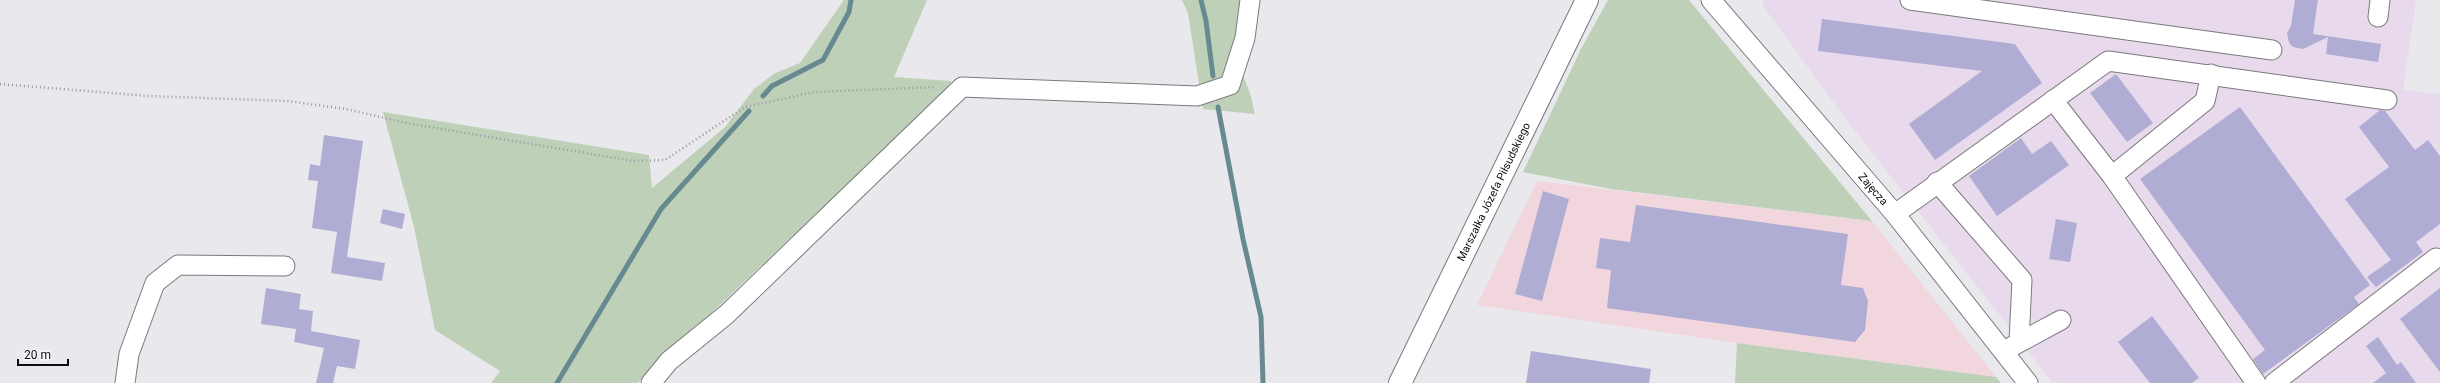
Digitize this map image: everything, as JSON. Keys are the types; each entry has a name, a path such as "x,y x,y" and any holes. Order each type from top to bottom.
{"highway":[{"name":"Marszałka Józefa Piłsudskiego","path":"1400,383 1587,0"}],"street":[{"path":"651,383 670,361 727,314 962,87 1197,96 1230,84 1245,38 1250,0"},
{"name":"Zajęcza","path":"1712,0 1895,214 2012,347 2028,383"},
{"path":"1910,0 2272,50"},
{"path":"1895,214 1937,182 2108,61 2211,74 2387,100"},
{"path":"2112,176 2205,102 2211,74"},
{"path":"2053,100 2112,176 2256,383"},
{"path":"1937,182 2022,280 2012,347"},
{"path":"2274,383 2436,258"},
{"path":"125,383 129,354 155,283 178,265 285,266"},
{"path":"2012,347 2061,320"}],"path":[{"path":"0,84 148,96 287,101 346,109 406,123 633,161 665,160 746,107 814,92 962,87"}],"shaded area":[{"path":"1764,0 2416,0 2403,90 2440,94 2440,383 2053,383 1845,118 1763,6"},
{"path":"1537,181 1872,221 1996,377 1737,343 1477,305"}],"green space":[{"path":"844,0 927,0 894,77 951,81 949,92 787,241 638,383 491,383 500,371 435,330 414,227 383,112 649,155 652,188 725,127 754,89 775,73 800,63"},
{"path":"1182,0 1258,0 1252,47 1240,68 1250,93 1255,114 1203,109 1188,13"},
{"path":"1608,0 1689,0 1872,221 1611,189 1523,172 1581,49"},
{"path":"1737,343 1996,377 2001,383 1735,383"}],"building":[{"path":"2295,0 2318,0 2313,34 2381,44 2378,62 2326,54 2328,37 2303,49 2293,47 2289,43 2287,33 2291,26"},
{"path":"1822,19 2015,44 2042,83 1935,160 1909,124 1982,71 1818,51"},
{"path":"2116,74 2153,123 2127,142 2090,93"},
{"path":"2240,107 2370,285 2354,297 2359,304 2263,374 2253,359 2265,350 2140,179"},
{"path":"2380,110 2385,111 2415,150 2428,140 2440,156 2440,224 2416,242 2423,252 2376,287 2367,277 2391,260 2345,199 2389,167 2359,127"},
{"path":"324,135 363,141 347,257 385,263 382,281 331,273 337,232 312,228 318,181 308,180 310,164 320,166"},
{"path":"2021,138 2032,154 2051,141 2069,165 1997,216 1969,176"},
{"path":"1543,191 1569,199 1542,301 1515,294"},
{"path":"1636,205 1848,234 1841,285 1863,288 1868,301 1865,330 1855,342 1607,308 1611,270 1596,268 1600,238 1630,242"},
{"path":"383,209 405,214 402,229 380,223"},
{"path":"2056,219 2077,223 2070,262 2049,259"},
{"path":"266,288 301,294 299,309 313,311 311,331 360,340 355,369 337,366 333,383 316,383 324,348 294,342 296,329 261,324"},
{"path":"2440,288 2440,372 2400,319"},
{"path":"2152,316 2199,378 2192,383 2150,383 2118,342"},
{"path":"2378,337 2397,365 2401,362 2416,383 2373,383 2386,373 2366,346"},
{"path":"1531,351 1651,369 1649,383 1526,383"}],"waterway":[{"path":"763,96 772,86 823,60 849,12 851,0"},
{"path":"1201,0 1206,21 1213,76"},
{"path":"1218,107 1243,239 1261,317 1263,383"},
{"path":"557,383 661,209 749,111"}]}
